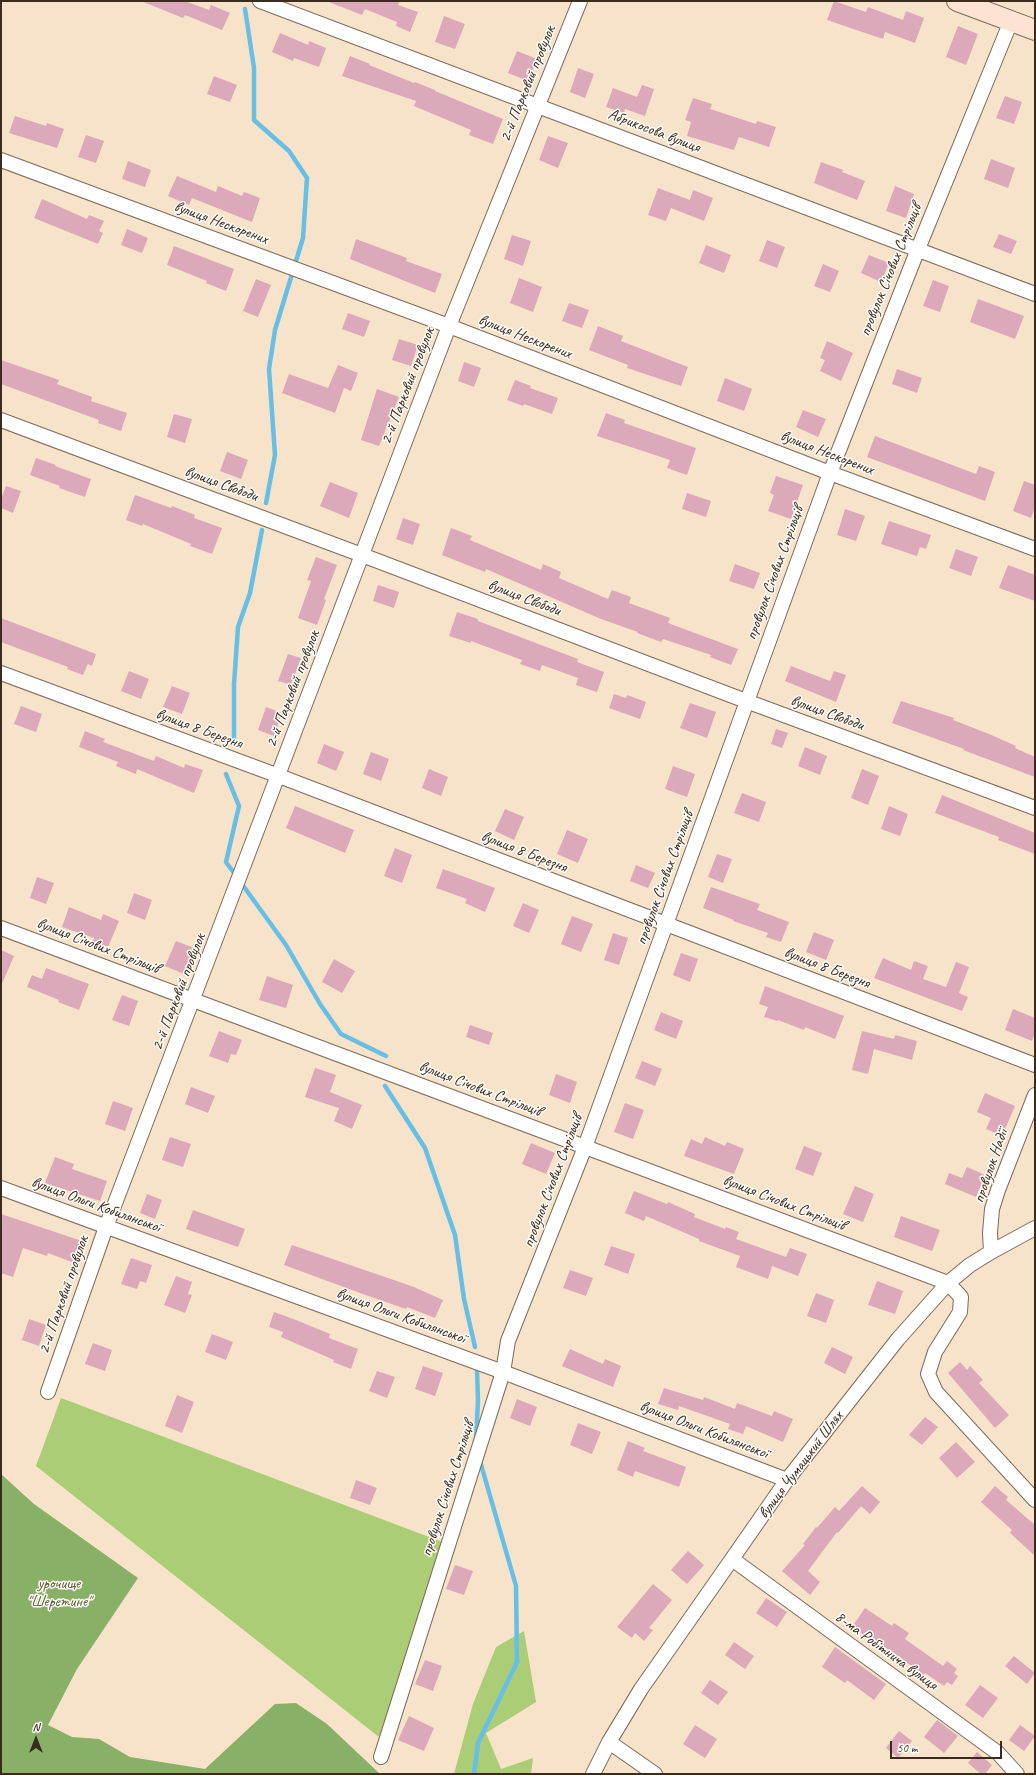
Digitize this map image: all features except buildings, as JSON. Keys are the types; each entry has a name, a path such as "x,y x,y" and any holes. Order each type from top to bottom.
{"street":[{"name":"Абрикосова вулиця","path":"260,1 1035,294"},
{"name":"2-й Парковий провулок","path":"48,1392 106,1227 194,1000 449,326 580,1"},
{"path":"957,1 1035,30"},
{"name":"провулок Січових Стрільців","path":"382,1757 503,1372 508,1340 585,1147 830,473 918,249 1011,21"},
{"name":"вулиця Нескорених","path":"1,160 449,326 830,473 1035,549"},
{"name":"вулиця Свободи","path":"1,420 746,701 1035,808"},
{"name":"вулиця 8 Березня","path":"1,673 278,776 1035,1065"},
{"name":"вулиця Січових Стрільців","path":"1,928 948,1283"},
{"name":"провулок Надії","path":"991,1252 990,1234 992,1209 1035,1094"},
{"name":"вулиця Ольги Кобилянської","path":"1,1188 503,1372 787,1480"},
{"name":"вулиця Чумацький Шлях","path":"593,1774 609,1742 641,1689 787,1480 898,1338 948,1283 970,1265 1035,1228"},
{"path":"948,1283 961,1298 960,1312 935,1352 928,1374 936,1392 1035,1500"},
{"name":"8-ма Робітнича вулиця","path":"732,1559 998,1753 1017,1774"},
{"path":"609,1742 655,1774"}],"green space":[{"path":"61,1398 445,1543 379,1737 36,1466"},
{"name":"урочище \"Шеретине\"","path":"1,1474 34,1504 138,1578 77,1669 48,1725 72,1737 99,1739 130,1757 205,1769 275,1704 296,1703 327,1724 380,1774 1,1774"},
{"path":"524,1631 536,1702 486,1733 501,1769 533,1758 531,1774 454,1774 473,1704 496,1647"}],"waterway":[{"path":"245,9 254,68 254,120 289,151 307,178 303,238 275,330 269,369 275,455 266,503"},
{"path":"234,744 234,684 238,627 250,593 262,530"},
{"path":"226,774 239,806 226,862 286,945 320,1004 341,1034 386,1056"},
{"path":"385,1086 425,1148 455,1235 464,1299 475,1347"},
{"path":"476,1440 478,1400 477,1370"},
{"path":"474,1774 478,1743 517,1662 516,1586 480,1461"}]}
